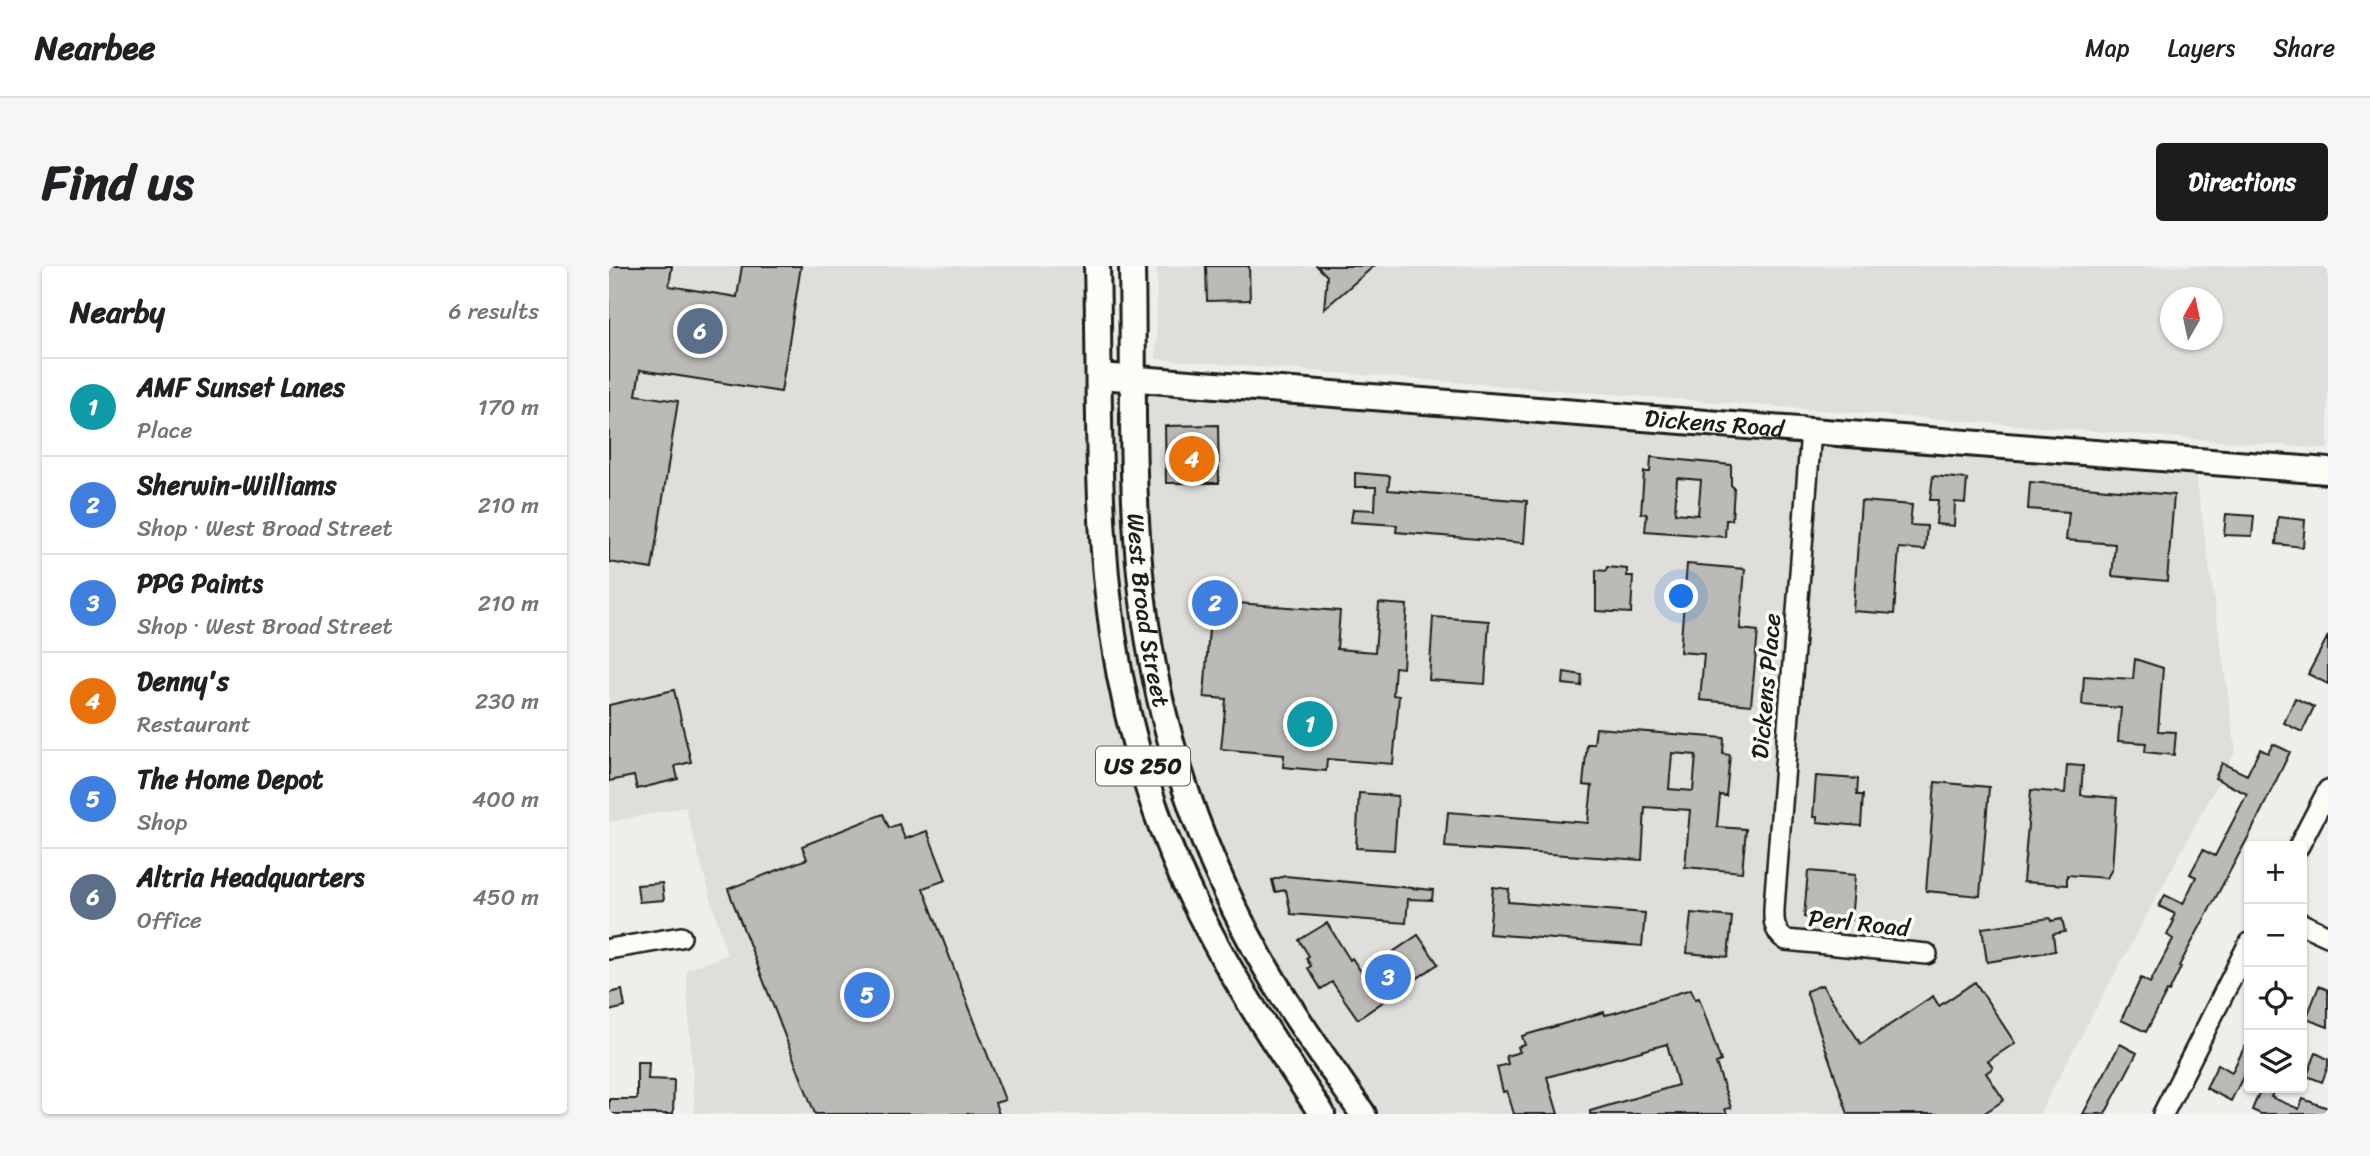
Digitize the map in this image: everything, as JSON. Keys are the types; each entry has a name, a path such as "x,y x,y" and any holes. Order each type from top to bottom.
{"main road":[{"name":"West Broad Street","path":"1097,266 1102,511 1108,596 1121,677 1140,757 1166,836 1210,934 1251,1006 1322,1114"},
{"name":"West Broad Street","path":"1132,266 1140,572 1156,679 1175,755 1211,856 1252,942 1286,1000 1357,1106"},
{"name":"Dickens Road","path":"1100,376 2328,471"},
{"path":"1329,1114 1357,1106"}],"street":[{"name":"Dickens Place","path":"1786,940 1777,932 1773,915 1811,431"},
{"path":"2302,841 2328,790"},
{"path":"2307,926 2328,936"},
{"path":"609,949 681,937"},
{"name":"Perl Road","path":"1786,940 1927,954"},
{"path":"2164,1114 2244,953"}],"shaded area":[{"path":"609,266 1095,266 1099,383 2194,462 2236,750 2039,1114 695,1114 686,970 727,955 685,807 609,822"},
{"path":"1157,266 2328,266 2328,449 1156,359"}],"building":[{"path":"609,266 672,266 669,286 737,297 742,266 801,266 781,392 640,370 636,395 678,401 652,569 609,562"},
{"path":"1206,266 1249,266 1250,300 1207,301"},
{"path":"1317,266 1374,266 1324,309 1327,276"},
{"path":"1218,425 1219,483 1166,483 1165,426"},
{"path":"1651,457 1731,465 1731,485 1734,488 1732,520 1726,520 1725,537 1645,531 1647,514 1641,513 1644,472 1650,472","holes":["1677,478 1701,480 1698,515 1675,513"]},
{"path":"1355,473 1390,476 1388,490 1527,501 1524,543 1396,532 1397,525 1351,522 1353,509 1375,510 1376,487 1355,487"},
{"path":"1933,476 1967,479 1965,503 1955,502 1954,526 1936,524 1938,500 1930,500"},
{"path":"2030,482 2174,495 2167,581 2112,576 2115,544 2066,540 2069,512 2028,509"},
{"path":"1861,501 1912,505 1910,525 1927,526 1925,550 1899,548 1894,614 1853,611"},
{"path":"2226,514 2254,516 2252,536 2224,535"},
{"path":"2278,517 2305,520 2303,547 2276,544"},
{"path":"1687,564 1745,569 1740,629 1758,631 1751,705 1700,700 1704,654 1680,652"},
{"path":"1607,567 1627,569 1627,576 1633,576 1631,613 1596,611 1596,570 1606,571"},
{"path":"1211,601 1340,611 1337,649 1375,652 1379,603 1407,605 1403,668 1395,667 1393,695 1399,696 1393,764 1327,759 1326,771 1283,767 1284,755 1221,749 1226,699 1204,697"},
{"path":"1433,617 1489,621 1485,684 1429,680"},
{"path":"2328,636 2328,684 2308,674"},
{"path":"2135,659 2163,668 2158,731 2176,732 2174,755 2145,752 2146,743 2118,741 2121,708 2082,705 2084,676 2133,679"},
{"path":"1564,672 1582,675 1581,686 1563,684"},
{"path":"674,690 691,762 675,766 678,779 637,789 634,776 609,781 609,705"},
{"path":"2295,698 2314,707 2302,732 2284,723"},
{"path":"1596,728 1724,738 1723,754 1730,755 1726,796 1720,795 1717,827 1746,829 1742,872 1685,867 1690,810 1645,807 1642,860 1445,847 1448,812 1588,823 1592,786 1583,785 1587,744 1594,744","holes":["1672,753 1696,755 1693,791 1669,789"]},
{"path":"2273,744 2290,752 2252,830 2179,966 2181,967 2169,992 2167,991 2146,1032 2121,1020 2141,978 2150,983 2173,939 2167,935 2175,914 2159,906 2165,895 2183,904 2196,877 2190,874 2203,850 2215,856 2247,794 2215,778 2222,763 2247,775 2260,749 2268,753"},
{"path":"2067,765 2083,766 2081,795 2117,798 2112,869 2107,878 2067,875 2067,885 2023,882 2031,790 2065,793"},
{"path":"1816,776 1858,779 1857,795 1863,795 1861,826 1817,822 1817,817 1813,817"},
{"path":"1935,782 1989,787 1980,896 1926,891"},
{"path":"1359,793 1398,796 1394,850 1356,848"},
{"path":"883,814 889,828 899,824 905,839 927,831 946,880 923,888 1005,1100 995,1103 999,1114 815,1114 728,889 807,859 802,846"},
{"path":"1808,871 1855,875 1851,921 1804,917"},
{"path":"1285,876 1433,890 1432,900 1408,899 1406,923 1291,914 1286,890 1275,892 1272,880"},
{"path":"662,883 664,900 639,902 637,885"},
{"path":"1493,887 1509,889 1508,902 1645,913 1642,946 1489,934"},
{"path":"1691,913 1732,917 1728,957 1687,953"},
{"path":"2050,918 2051,921 2062,919 2065,932 2053,934 2055,951 1987,962 1982,928"},
{"path":"1327,923 1350,960 1352,958 1362,973 1418,935 1438,964 1358,1019 1332,982 1321,989 1308,968 1311,966 1306,958 1309,956 1299,940"},
{"path":"1975,982 2015,1043 1988,1061 1993,1068 1986,1073 2004,1100 1983,1114 1848,1114 1806,991 1822,985 1861,1044 1933,996 1939,1006"},
{"path":"2319,986 2328,990 2328,1027 2307,1019"},
{"path":"1691,989 1695,999 1699,998 1721,1061 1716,1063 1731,1108 1725,1109 1727,1114 1590,1114 1590,1111 1678,1085 1667,1044 1547,1077 1558,1114 1514,1114 1507,1091 1503,1092 1497,1067 1508,1064 1506,1056 1520,1052 1518,1047 1525,1045 1522,1036 1604,1012 1605,1015 1614,1013"},
{"path":"622,990 625,1007 609,1011 609,993"},
{"path":"2120,1044 2137,1053 2105,1114 2083,1114"},
{"path":"2244,1048 2244,1075 2231,1101 2206,1088 2218,1064 2232,1072"},
{"path":"2316,1053 2328,1059 2322,1082 2307,1076"},
{"path":"637,1062 649,1062 648,1079 674,1080 673,1114 609,1114 609,1099 637,1099"},
{"path":"2259,1093 2273,1093 2271,1097 2299,1109 2303,1099 2328,1108 2328,1114 2261,1114 2252,1110"}],"place":[{"name":"Altria Headquarters","path":"700,331"},
{"name":"Denny's","path":"1192,459"},
{"name":"Sherwin-Williams","path":"1215,603"},
{"name":"AMF Sunset Lanes","path":"1310,724"},
{"name":"PPG Paints","path":"1388,977"},
{"name":"The Home Depot","path":"867,995"}]}
